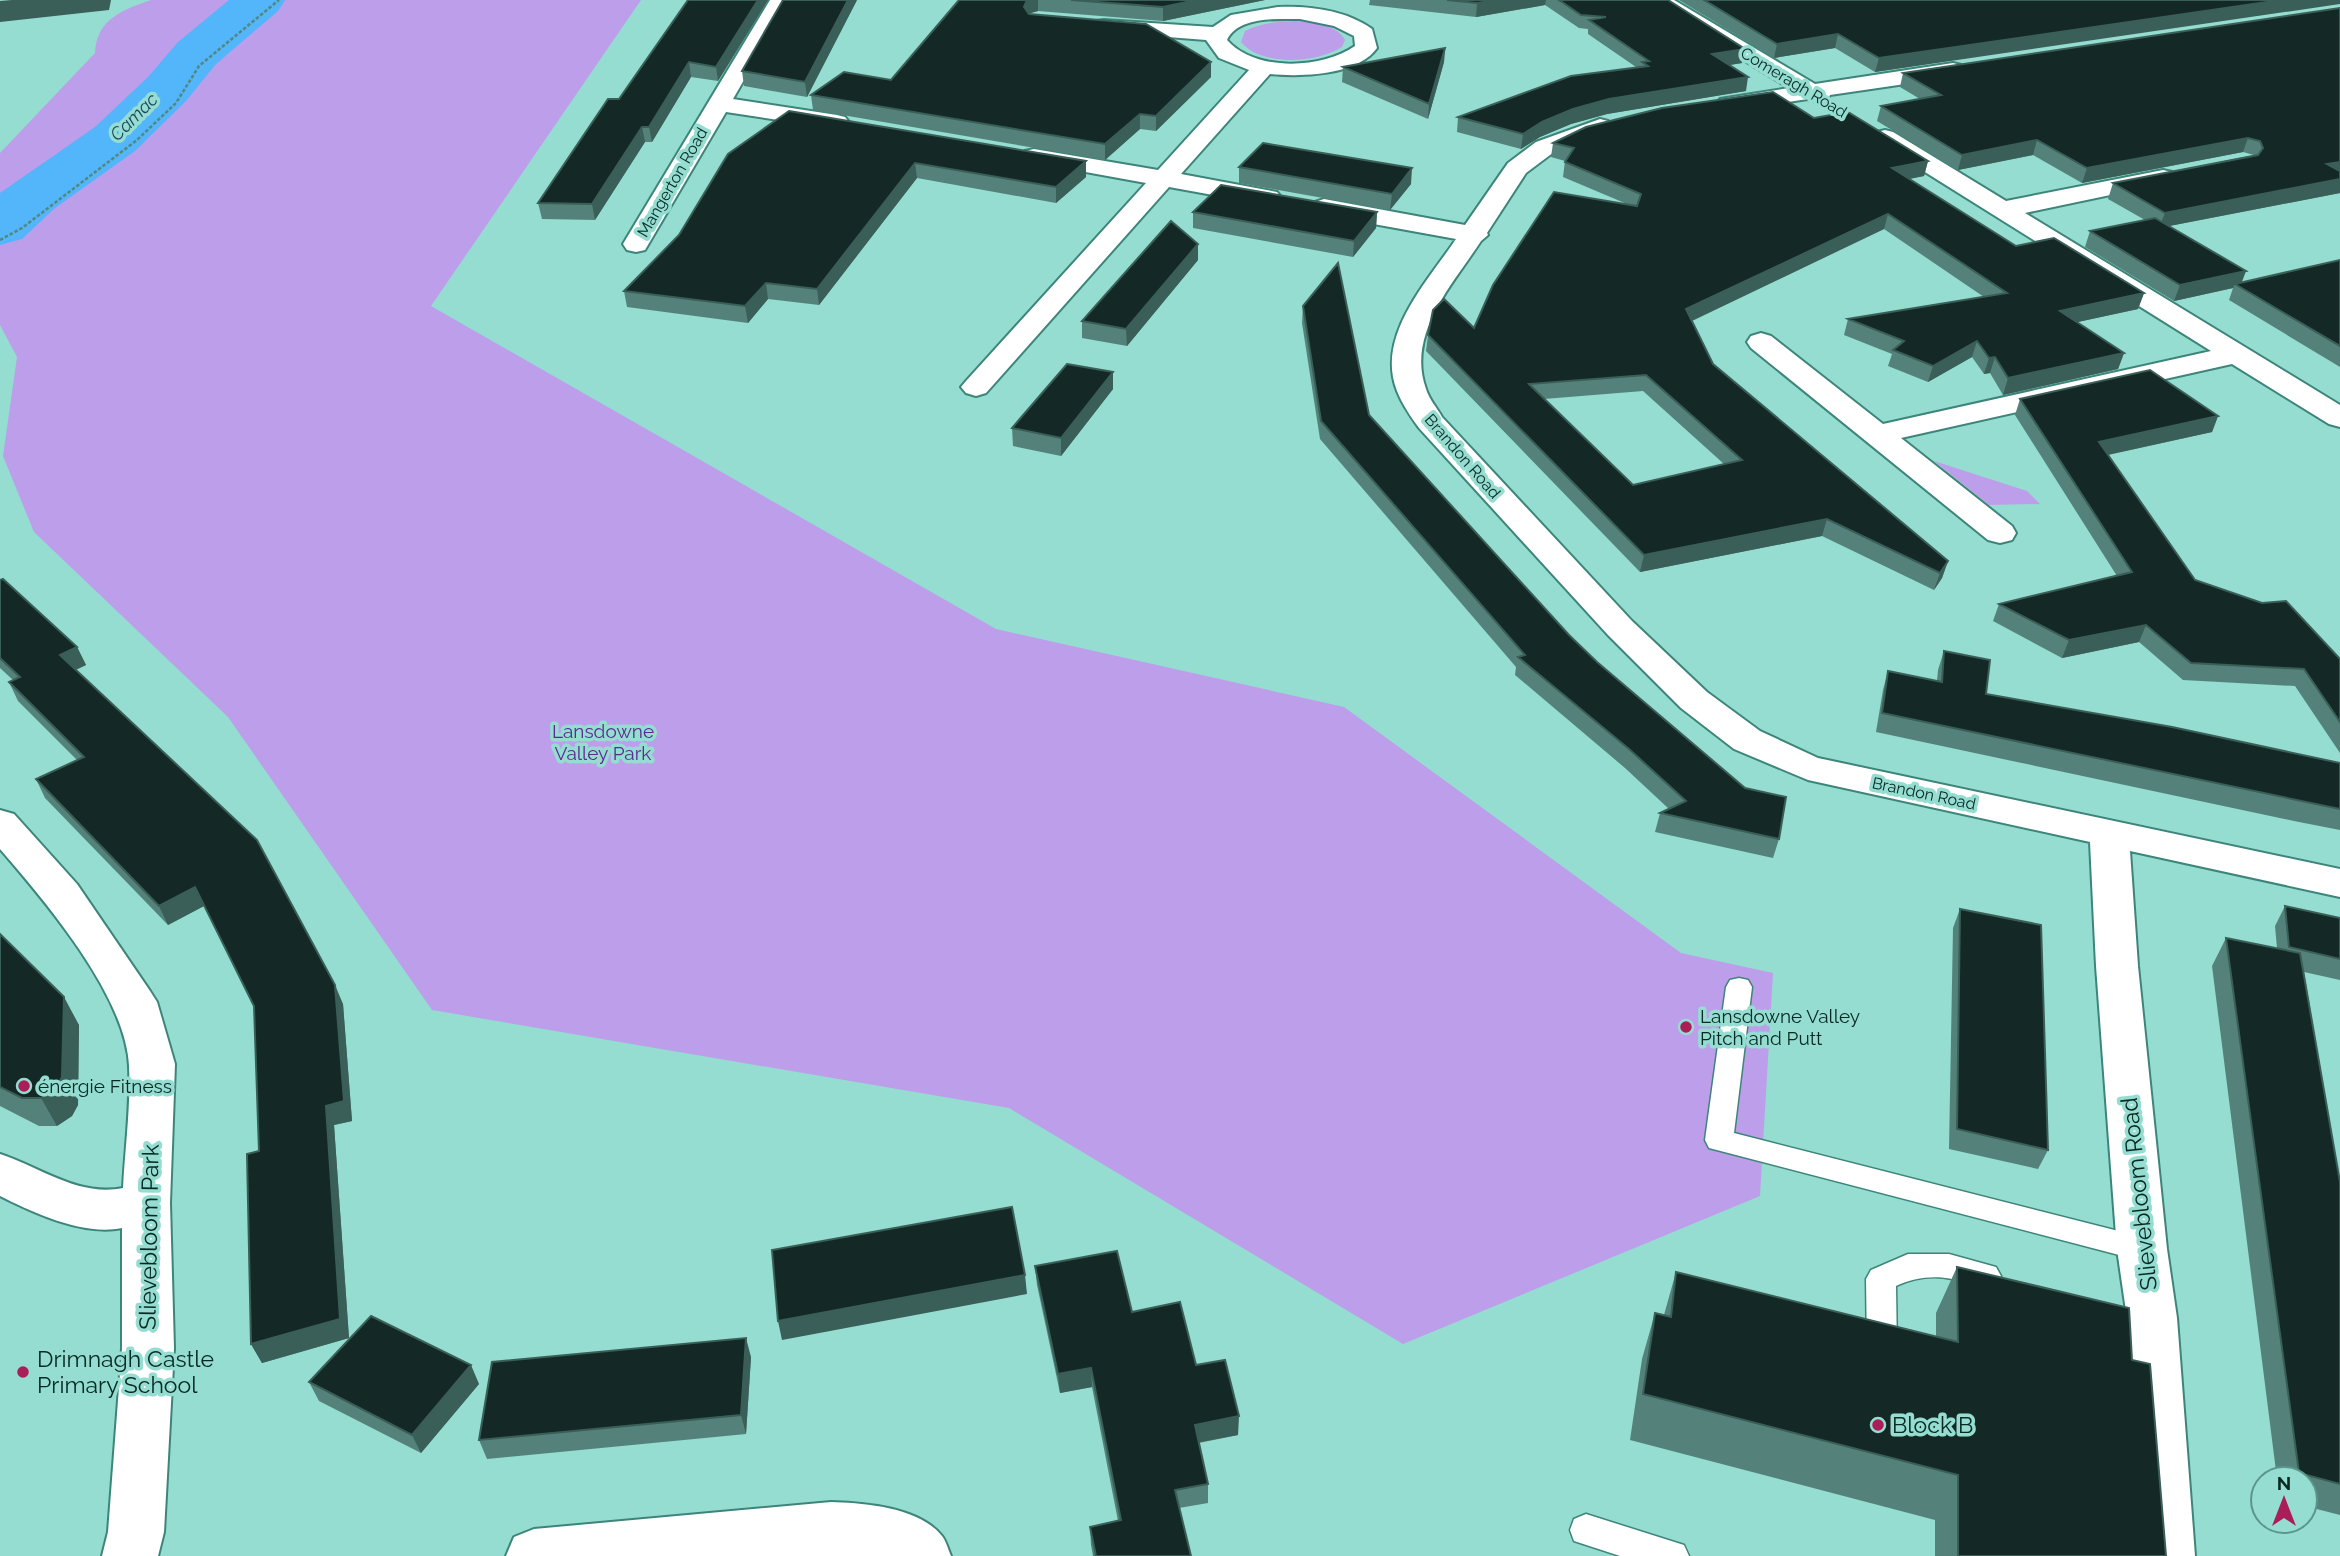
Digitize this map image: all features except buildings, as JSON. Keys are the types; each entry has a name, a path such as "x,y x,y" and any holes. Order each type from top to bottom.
{"street":[{"name":"Mangerton Road","path":"636,244 780,0"},
{"name":"Comeragh Road","path":"1658,0 1853,117 2340,418"},
{"path":"1079,24 1217,34 1230,24 1254,16 1323,8 1364,34 1366,48 1350,60 1328,65 1302,68 1265,66 1226,53 1216,41 1217,34"},
{"path":"976,387 1265,66"},
{"path":"1694,109 1976,67"},
{"name":"Mangerton Road","path":"718,104 861,126"},
{"name":"Brandon Road","path":"1628,120 1574,134 1527,159 1517,168 1427,303 1409,335 1407,369 1411,390 1430,422 1620,628 1694,700 1747,740 1808,768 2340,883"},
{"path":"1005,151 1475,234"},
{"path":"2000,210 2189,172"},
{"path":"1760,342 2000,533"},
{"path":"1875,435 2236,354"},
{"name":"Slievebloom Park","path":"0,823 62,894 135,1002 152,1064 146,1203 148,1348 136,1532 130,1556"},
{"name":"Slievebloom Road","path":"2109,832 2118,979 2142,1249 2138,1315 2167,1556"},
{"path":"0,1173 28,1188 105,1211 146,1203"},
{"path":"534,1556 831,1528 869,1531 904,1538 923,1556"}],"lane":[{"path":"1738,987 1719,1140 2142,1249"},
{"path":"1882,1352 1881,1279 1908,1266 1949,1266 2017,1284"},
{"path":"1586,1530 1672,1556"}],"path":[{"path":"0,240 22,228 137,140 176,103 199,66 279,0"}],"green space":[{"name":"Lansdowne Valley Park","path":"151,0 641,0 431,306 996,629 1344,707 1681,953 1773,973 1760,1196 1403,1344 1009,1108 432,1010 228,717 34,532 3,456 17,357 0,325 0,153 95,53 97,41 106,23 122,12"},
{"path":"1303,21 1337,31 1345,40 1342,47 1319,56 1290,60 1262,56 1241,42 1245,31 1252,28"},
{"path":"1934,461 2027,491 2040,504 1989,505"}],"waterway":[{"name":"Camac","path":"0,226 34,195 115,139 167,89 197,53 260,0"}],"place":[{"name":"Lansdowne Valley Pitch and Putt","path":"1686,1027"},
{"name":"énergie Fitness","path":"24,1086"},
{"name":"Drimnagh Castle Primary School","path":"23,1372"},
{"name":"Block B","path":"1878,1425"}]}
